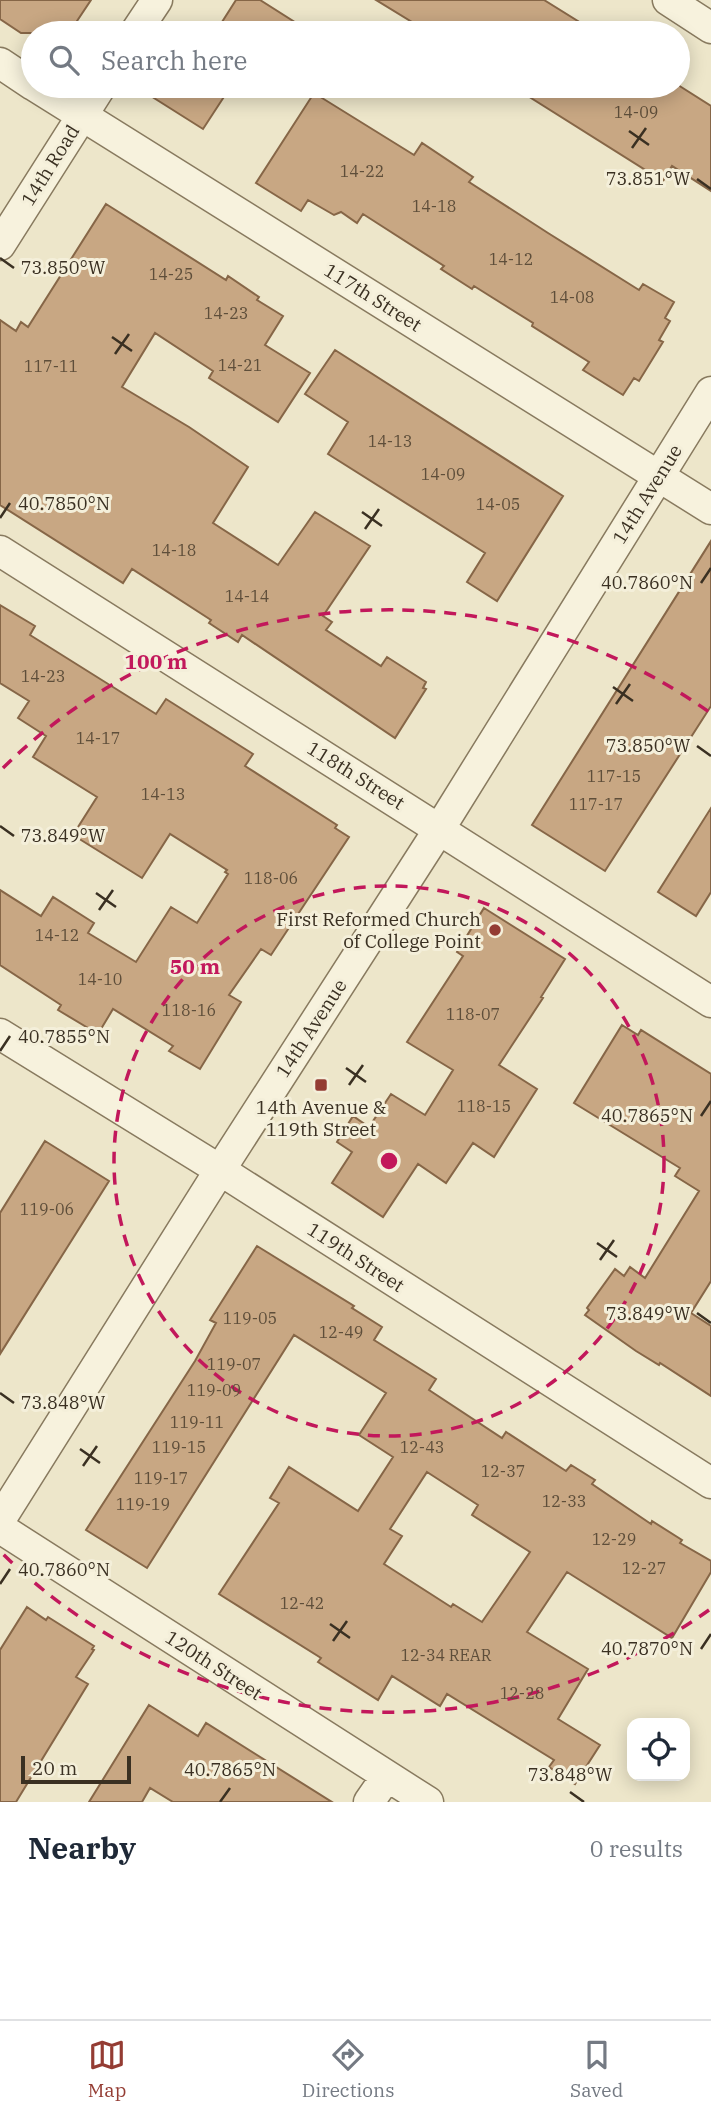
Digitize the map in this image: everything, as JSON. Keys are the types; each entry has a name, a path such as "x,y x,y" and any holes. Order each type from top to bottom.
{"street":[{"path":"143,21 158,0"},
{"path":"667,0 711,28"},
{"name":"117th Street","path":"0,63 21,77"},
{"name":"117th Street","path":"55,98 711,509"},
{"name":"14th Road","path":"0,245 93,98"},
{"name":"14th Avenue","path":"0,1520 220,1170 440,828 711,392"},
{"name":"118th Street","path":"0,551 711,1002"},
{"name":"119th Street","path":"0,1034 220,1170 711,1483"},
{"name":"120th Street","path":"0,1528 428,1802"},
{"path":"369,1802 387,1776"}],"building":[{"path":"0,0 91,0 77,21 21,21 21,33 0,19"},
{"path":"236,0 260,0 293,21 223,21"},
{"path":"376,0 544,0 578,21 410,21"},
{"path":"690,93 711,106 711,191 672,166 663,181 531,98 690,98"},
{"path":"154,98 223,98 203,129"},
{"path":"311,98 322,98 414,155 422,143 473,177 469,182 548,233 639,290 643,284 674,302 665,318 670,321 659,340 663,342 639,381 634,378 623,395 583,370 589,362 532,326 533,323 474,286 472,289 441,269 444,266 363,214 357,223 341,212 334,215 308,200 301,211 256,183"},
{"path":"106,204 226,280 228,276 259,297 257,300 283,316 265,345 310,373 278,422 209,378 213,371 155,333 122,387 189,427 248,467 213,523 278,565 315,512 370,546 323,616 332,622 326,630 381,666 387,657 426,682 423,688 426,689 395,738 242,635 238,642 209,623 211,620 132,569 123,583 0,505 0,320 16,331 21,322 28,327"},
{"path":"335,350 563,496 497,601 467,582 485,553 328,454 348,422 305,394"},
{"path":"711,541 711,706 605,871 532,825"},
{"path":"0,605 35,626 30,635 156,714 166,699 253,754 245,766 337,825 335,828 349,837 271,955 261,949 229,995 241,1002 200,1069 169,1051 173,1046 113,1009 98,1034 58,1010 61,1005 0,965 0,890 41,916 53,897 94,923 88,933 136,962 171,907 197,923 228,874 225,872 227,870 170,834 142,878 73,835 97,797 33,757 46,736 18,718 29,701 0,683"},
{"path":"711,808 711,892 696,916 658,892"},
{"path":"484,908 565,959 499,1065 537,1089 494,1157 473,1143 446,1183 418,1164 383,1217 332,1183 352,1152 337,1142 353,1116 369,1127 391,1094 425,1115 453,1070 407,1042 463,956 457,952"},
{"path":"622,1025 638,1035 641,1030 711,1074 711,1281 691,1313 711,1326 711,1396 636,1351 585,1315 589,1310 587,1308 615,1269 624,1276 630,1267 645,1278 699,1191 675,1176 680,1168 574,1103"},
{"path":"45,1141 109,1181 0,1354 0,1213"},
{"path":"257,1246 354,1306 352,1308 382,1327 374,1340 436,1379 429,1390 502,1438 506,1432 566,1471 571,1465 595,1480 592,1484 711,1561 711,1572 672,1638 567,1572 527,1632 588,1669 558,1719 600,1745 575,1784 549,1767 554,1760 447,1694 440,1706 392,1676 378,1700 318,1662 321,1658 219,1594 279,1503 270,1498 289,1467 358,1511 393,1457 359,1435 386,1393 294,1335 147,1568 86,1530 195,1361 216,1323 210,1320","holes":["427,1472 478,1505 472,1515 530,1552 482,1622 453,1604 451,1607 384,1564 402,1536 390,1529"]},
{"path":"27,1607 94,1646 94,1650 76,1677 88,1684 16,1802 0,1802 0,1650"},
{"path":"149,1705 198,1736 206,1723 332,1802 173,1802 150,1788 142,1802 89,1802"}],"place":[{"name":"First Reformed Church of College Point","path":"495,930"},
{"name":"14th Avenue & 119th Street","path":"321,1085"}]}
